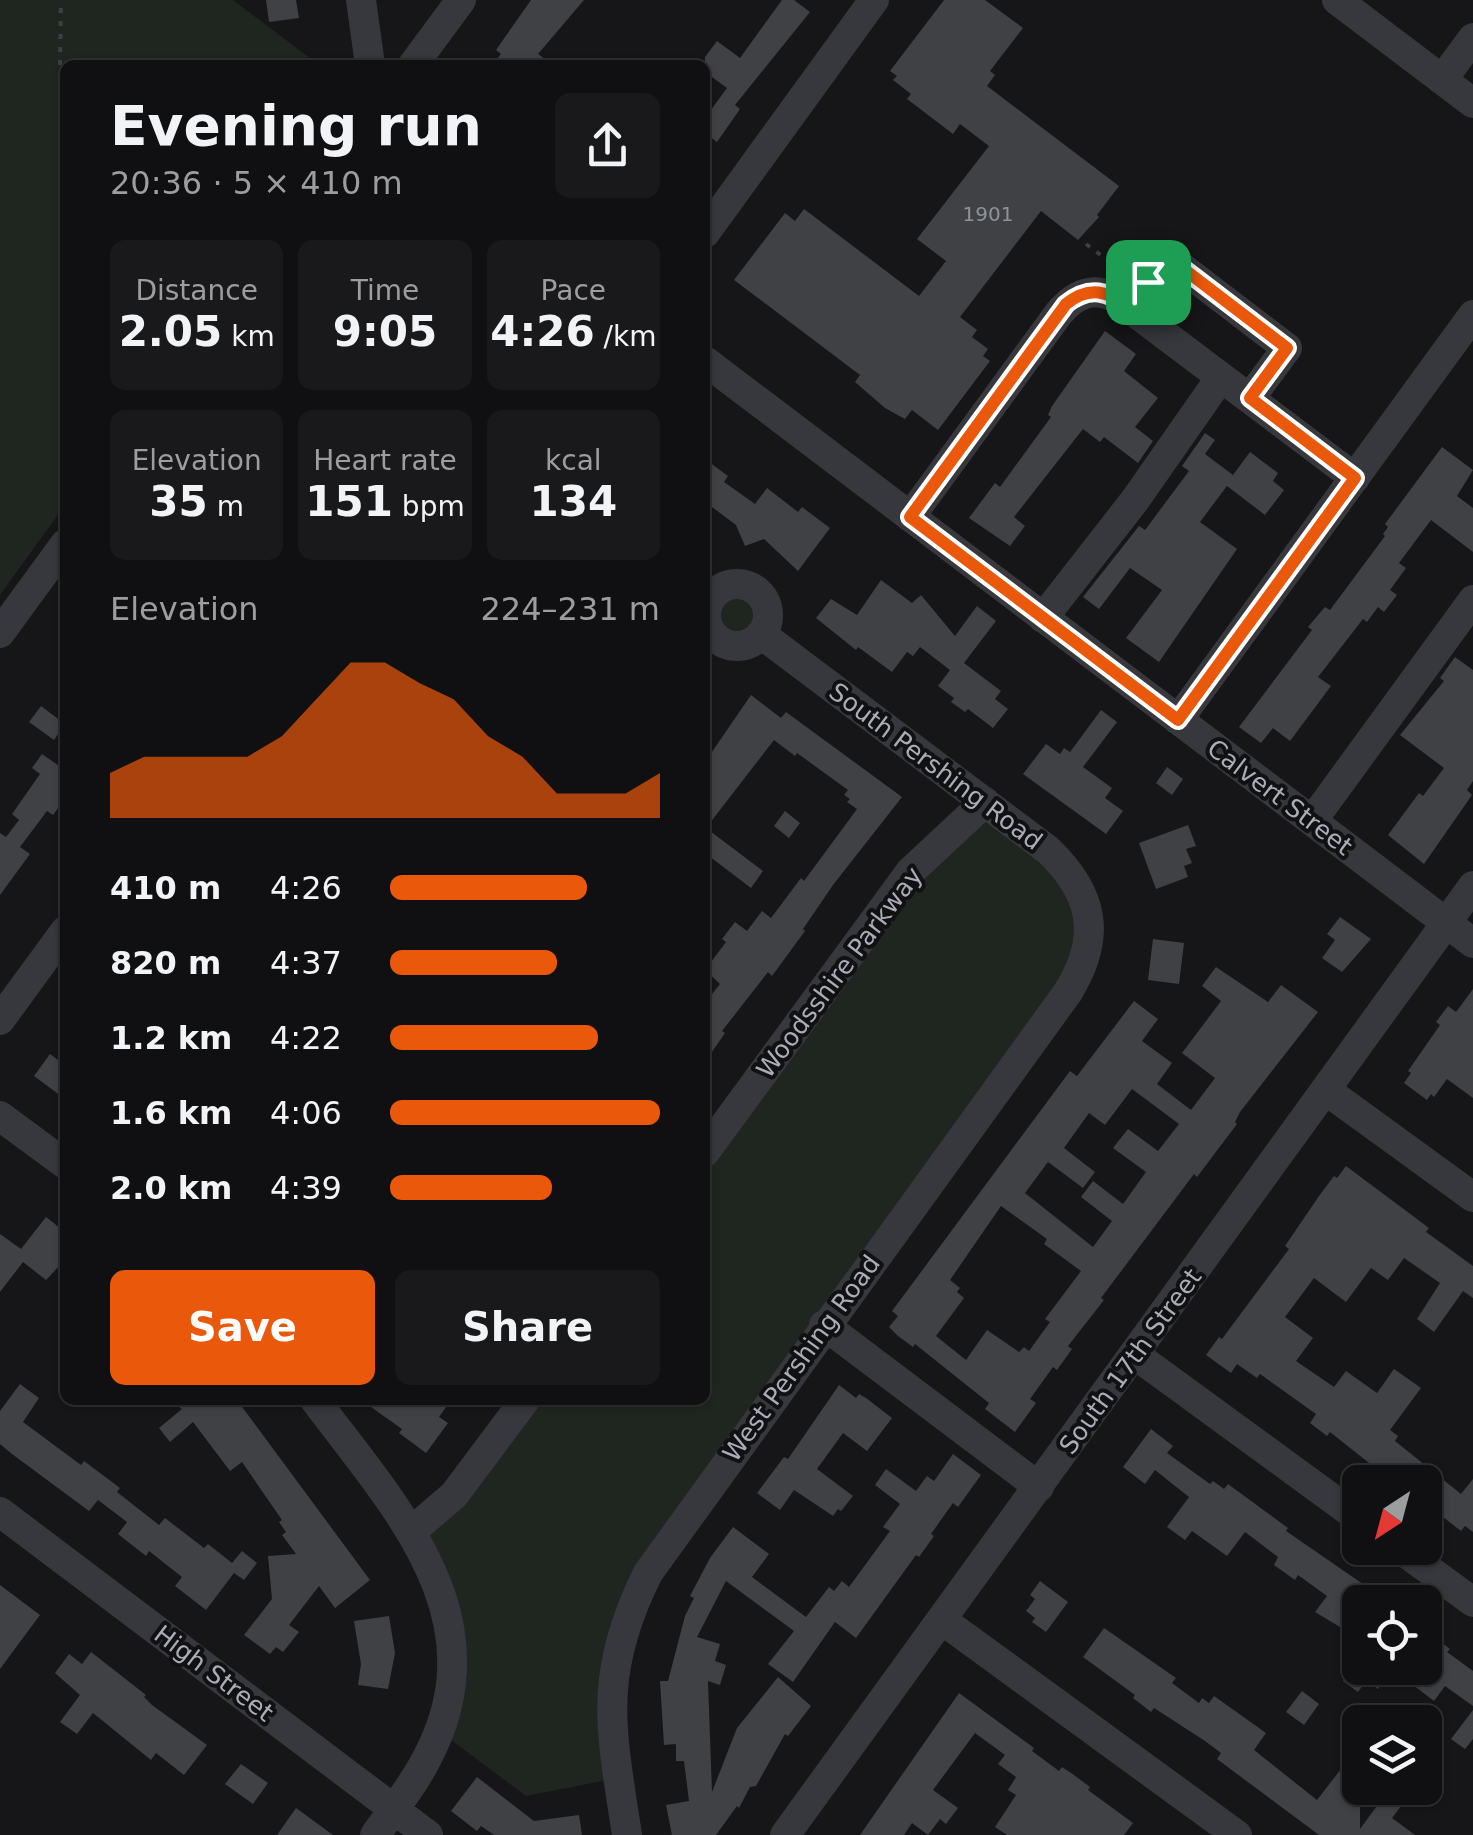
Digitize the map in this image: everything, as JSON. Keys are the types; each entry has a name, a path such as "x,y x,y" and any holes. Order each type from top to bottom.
{"street":[{"path":"361,0 369,60"},
{"path":"417,60 461,0"},
{"path":"710,226 874,0"},
{"path":"1337,0 1473,103"},
{"path":"1442,80 1473,38"},
{"path":"1130,308 1168,257 1287,348 1250,398"},
{"path":"910,517 1059,313 1086,292 1107,293 1130,308 1355,478"},
{"path":"1178,720 1473,315"},
{"name":"Calvert Street","path":"710,365 1473,944"},
{"path":"1043,618 1135,500 1222,377"},
{"path":"0,634 60,551"},
{"path":"710,593 740,584 760,594 768,612 761,634 744,644 712,648"},
{"path":"1312,821 1473,600"},
{"name":"South Pershing Road","path":"761,634 1064,864 1084,897 1089,916"},
{"name":"Woodsshire Parkway","path":"710,1145 910,872 985,802"},
{"name":"South 17th Street","path":"785,1835 1473,886"},
{"name":"West Pershing Road","path":"627,1835 610,1702 618,1648 632,1607 658,1557 1068,992 1086,958 1089,916"},
{"path":"0,1020 60,937"},
{"path":"1327,1091 1473,1197"},
{"path":"0,1116 60,1160"},
{"path":"824,1325 1039,1487"},
{"path":"1134,1354 1342,1506"},
{"path":"319,1405 412,1531 443,1600 452,1653 440,1727 429,1756 375,1835"},
{"path":"412,1531 454,1495 521,1405"},
{"name":"High Street","path":"0,1512 428,1835"},
{"path":"1422,1565 1473,1602"},
{"path":"942,1620 1236,1835"}],"path":[{"path":"60,60 61,0"}],"shaded area":[{"path":"0,0 233,0 312,60 60,60 60,512 0,595"},
{"path":"737,593 752,600 759,615 752,630 737,637 722,630 715,615 722,600"},
{"path":"985,802 1048,850 1090,935 632,1607 618,1778 526,1796 439,1731 435,1576 427,1521 521,1405 710,1405 710,1146"}],"building":[{"path":"266,0 296,0 299,18 269,22"},
{"path":"531,0 584,0 538,54 546,60 496,60 501,54 496,50"},
{"path":"782,0 794,0 810,12 735,105 740,109 717,142 710,137 710,111 727,88 710,76 710,60 705,57 717,41 740,58"},
{"path":"944,0 985,0 1023,28 990,71 995,75 987,86 1119,186 1078,240 1041,211 960,317 977,330 972,337 988,349 983,356 990,361 938,430 912,410 905,419 885,408 855,382 860,375 734,280 785,213 795,221 804,209 919,296 946,261 917,239 989,146 960,124 953,134 907,99 911,94 893,80 897,76 890,71"},
{"path":"1105,331 1136,354 1124,371 1158,398 1135,427 1153,441 1138,463 1104,437 1100,442 1083,429 1014,517 1025,526 1010,546 969,518 995,483 1000,487 1051,417 1048,415 1052,406"},
{"path":"1205,433 1215,440 1205,454 1233,475 1250,452 1278,473 1273,481 1284,490 1265,515 1227,486 1200,522 1237,549 1159,662 1126,638 1162,590 1130,568 1099,609 1083,597 1139,526 1145,530 1189,471 1182,466"},
{"path":"1442,447 1473,470 1457,496 1473,508 1473,552 1431,520 1399,563 1406,568 1390,590 1397,595 1384,612 1378,607 1367,622 1363,619 1318,677 1331,686 1290,741 1273,728 1261,743 1239,727 1312,630 1308,627 1325,607 1330,610 1385,536 1385,524"},
{"path":"710,463 728,476 724,482 755,504 767,488 798,512 802,507 830,528 798,571 764,539 745,546 736,525 710,506"},
{"path":"881,580 912,603 921,595 955,636 977,606 996,621 964,663 1001,691 995,699 1008,709 993,728 951,702 954,698 938,686 950,670 920,647 913,656 907,652 892,672 816,618 831,599 857,615"},
{"path":"1455,657 1473,670 1473,781 1467,790 1472,795 1424,864 1388,835 1419,793 1423,796 1444,768 1400,735 1444,681 1440,678"},
{"path":"751,695 781,718 786,712 902,797 833,885 772,976 768,972 722,1031 725,1033 710,1055 710,997 720,984 710,975 710,963 726,942 722,939 735,922 747,931 762,911 771,918 857,809 847,802 850,799 844,795 848,790 774,740 710,823 710,755"},
{"path":"41,706 60,720 60,731 54,740 29,722"},
{"path":"1101,710 1117,722 1083,767 1112,788 1105,798 1123,811 1106,834 1023,774 1046,744 1060,754 1064,748 1070,752"},
{"path":"42,754 60,767 60,806 53,815 47,811 20,847 30,854 0,895 0,833 6,837 19,820 12,814 40,774 32,768"},
{"path":"1167,767 1183,779 1172,795 1156,783"},
{"path":"785,811 800,823 789,838 774,826"},
{"path":"1188,825 1196,846 1186,849 1192,863 1184,866 1188,877 1156,889 1139,843"},
{"path":"710,831 763,871 751,888 710,857"},
{"path":"1340,917 1371,939 1342,972 1322,958 1335,940 1327,934"},
{"path":"1153,939 1184,943 1179,984 1148,980"},
{"path":"1216,967 1268,1002 1281,985 1318,1012 1240,1112 1237,1124 1197,1177 1194,1174 1101,1298 1104,1300 1068,1346 1072,1349 1030,1399 1036,1403 1015,1432 985,1409 989,1403 915,1344 913,1347 898,1336 889,1327 898,1316 892,1311 1070,1071 1077,1076 1134,1001 1158,1019 1142,1041 1172,1063 1157,1084 1191,1110 1215,1078 1182,1053 1221,1001 1202,986","holes":["1132,1089 1179,1124 1158,1151 1128,1129 1113,1148 1146,1172 1123,1204 1093,1181 1081,1197 1112,1221 1093,1247 1025,1193 1048,1162 1083,1188 1095,1172 1064,1148 1089,1113 1105,1125","1001,1206 1047,1239 1044,1244 1081,1271 1045,1319 1050,1322 1029,1351 1024,1347 1019,1352 987,1330 966,1360 936,1336 964,1298 950,1280"]},
{"path":"1473,989 1473,1098 1447,1079 1427,1100 1404,1083 1411,1073 1408,1071 1440,1025 1436,1022 1448,1006 1456,1012"},
{"path":"50,1054 60,1061 60,1095 34,1076"},
{"path":"1346,1166 1473,1266 1473,1298 1463,1291 1434,1332 1417,1319 1440,1283 1404,1258 1388,1280 1371,1268 1346,1302 1314,1278 1285,1317 1313,1338 1296,1361 1334,1387 1346,1371 1377,1393 1394,1369 1421,1388 1390,1430 1398,1436 1395,1441 1425,1465 1372,1465 1330,1432 1327,1436 1310,1423 1316,1414 1260,1374 1257,1378 1237,1364 1231,1373 1206,1355 1289,1249 1285,1246 1319,1196 1334,1176 1337,1178"},
{"path":"46,1217 60,1228 60,1265 46,1280 23,1262 0,1292 0,1234 21,1249"},
{"path":"20,1384 39,1398 23,1422 120,1488 117,1492 159,1525 165,1518 204,1548 208,1544 232,1563 242,1551 257,1563 244,1580 234,1573 206,1610 175,1586 182,1577 149,1551 146,1556 118,1534 127,1522 98,1500 89,1511 0,1444 0,1411"},
{"path":"839,1385 856,1398 859,1394 866,1398 892,1418 867,1451 843,1433 817,1469 853,1496 841,1511 838,1509 833,1516 794,1490 780,1510 757,1493 784,1457 788,1459"},
{"path":"176,1405 241,1405 370,1580 335,1608 319,1586 289,1625 299,1632 283,1652 276,1647 270,1654 244,1635 272,1599 268,1556 296,1554 282,1535 286,1532 279,1522 282,1520 242,1462 230,1471 193,1422 170,1442 159,1428 182,1409"},
{"path":"368,1405 447,1405 439,1417 448,1423 426,1453 399,1433 402,1429"},
{"path":"1151,1429 1173,1446 1167,1453 1210,1484 1213,1481 1224,1489 1228,1484 1288,1528 1286,1531 1364,1585 1342,1585 1342,1624 1340,1627 1315,1612 1327,1596 1298,1575 1295,1580 1274,1565 1278,1557 1245,1532 1227,1556 1192,1531 1185,1540 1167,1527 1189,1497 1155,1470 1145,1484 1123,1467"},
{"path":"953,1454 981,1475 958,1507 953,1503 919,1557 916,1555 856,1638 835,1622 793,1682 768,1664 794,1631 726,1581 697,1637 720,1644 715,1661 726,1665 720,1685 708,1681 712,1792 737,1728 778,1677 811,1706 788,1736 785,1734 756,1786 750,1787 739,1808 716,1835 672,1835 666,1805 689,1801 684,1761 676,1761 676,1744 664,1745 660,1681 668,1681 685,1616 694,1598 690,1596 710,1558 733,1527 769,1554 752,1577 806,1617 829,1587 834,1591 842,1581 849,1587 890,1531 883,1527 900,1504 875,1485 886,1469 916,1491 927,1476 934,1481"},
{"path":"1442,1479 1461,1494 1473,1479 1473,1532 1465,1526 1461,1531 1442,1516"},
{"path":"1040,1581 1068,1602 1046,1632 1032,1622 1035,1618 1026,1611 1035,1599 1030,1595"},
{"path":"0,1585 40,1615 0,1669"},
{"path":"389,1616 395,1653 388,1689 358,1685 361,1664 354,1621"},
{"path":"1104,1628 1176,1678 1172,1683 1199,1703 1202,1698 1209,1703 1214,1696 1266,1733 1254,1750 1317,1800 1342,1768 1342,1805 1360,1805 1360,1829 1378,1805 1402,1805 1392,1818 1415,1835 1319,1835 1217,1759 1221,1753 1154,1708 1151,1712 1133,1698 1135,1695 1083,1657"},
{"path":"1442,1643 1450,1649 1447,1652 1473,1671 1473,1706 1445,1686 1434,1701 1413,1685 1442,1685"},
{"path":"91,1652 146,1695 152,1705 207,1745 184,1775 156,1753 151,1760 93,1713 77,1734 60,1722 80,1695 55,1673 69,1654 82,1664"},
{"path":"1302,1691 1319,1704 1304,1725 1286,1712"},
{"path":"959,1693 1059,1771 1062,1767 1074,1775 1133,1823 1124,1835 1007,1835 995,1827 1016,1795 1008,1790 1016,1777 998,1764 1005,1755 975,1733 933,1790 958,1808 946,1824 940,1819 928,1835 912,1823 904,1835 860,1835"},
{"path":"1473,1710 1473,1739 1465,1749 1451,1739"},
{"path":"241,1764 268,1783 253,1804 225,1784"},
{"path":"477,1777 534,1821 579,1815 582,1835 494,1835 481,1826 477,1831 451,1811"},
{"path":"296,1808 333,1835 277,1835"}],"route":[{"path":"1168,257 1287,348 1250,398 1355,478 1178,720 910,517 1066,304 1086,292 1096,291 1107,293 1130,308 1148,282 1168,257"}]}
